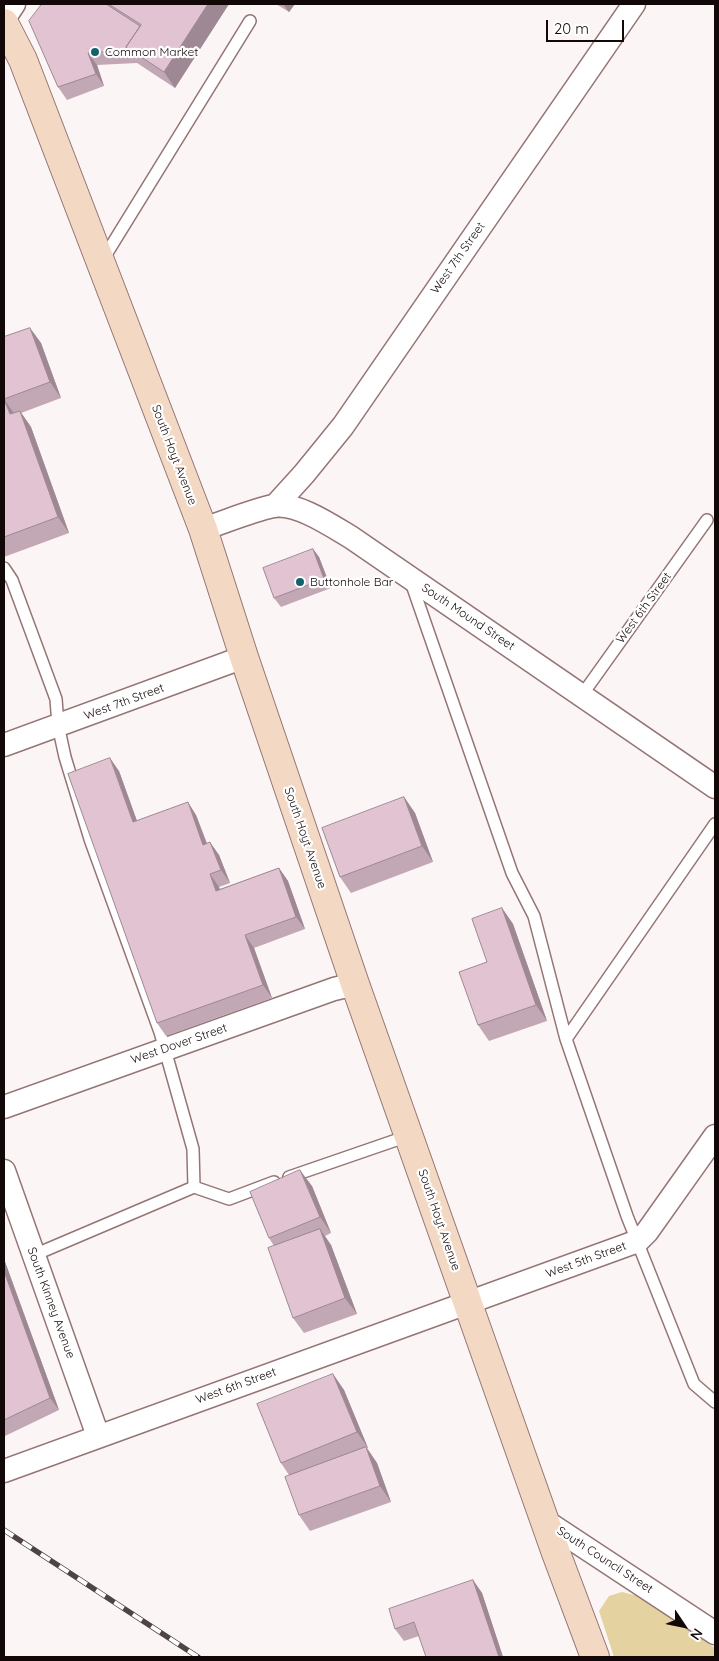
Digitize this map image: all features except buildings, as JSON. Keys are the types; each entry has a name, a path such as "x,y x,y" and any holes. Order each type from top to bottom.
{"main road":[{"name":"South Hoyt Avenue","path":"4,23 23,60 203,529 244,657 355,984 595,1657"}],"street":[{"path":"4,19 14,4"},
{"name":"West 7th Street","path":"275,506 304,474 342,426 634,4"},
{"name":"South Mound Street","path":"203,529 275,506 303,511 318,518 410,577 715,787"},
{"name":"West 7th Street","path":"4,745 244,657"},
{"name":"West Dover Street","path":"4,1107 73,1080 164,1051 334,989 355,984"},
{"name":"West 5th Street","path":"469,1304 490,1294 638,1242 715,1136"},
{"name":"South Kinney Avenue","path":"4,1171 98,1436"},
{"name":"West 6th Street","path":"4,1471 469,1304"},
{"name":"South Council Street","path":"545,1521 715,1633"}],"lane":[{"path":"101,262 250,21"},
{"name":"West 6th Street","path":"582,695 707,520"},
{"path":"4,568 12,580 56,699 58,725 73,787 160,1032 193,1149 194,1187"},
{"path":"410,577 512,873 534,916 566,1038 638,1242 694,1384 715,1402"},
{"path":"566,1038 715,824"},
{"path":"34,1255 194,1187 229,1199 386,1141 410,1135"}],"shaded area":[{"path":"622,1592 638,1596 715,1648 715,1657 614,1657 599,1611 609,1596"}],"railway":[{"path":"4,1530 198,1657"}],"place":[{"name":"Common Market","path":"95,52"},
{"name":"Buttonhole Bar","path":"300,582"}]}
